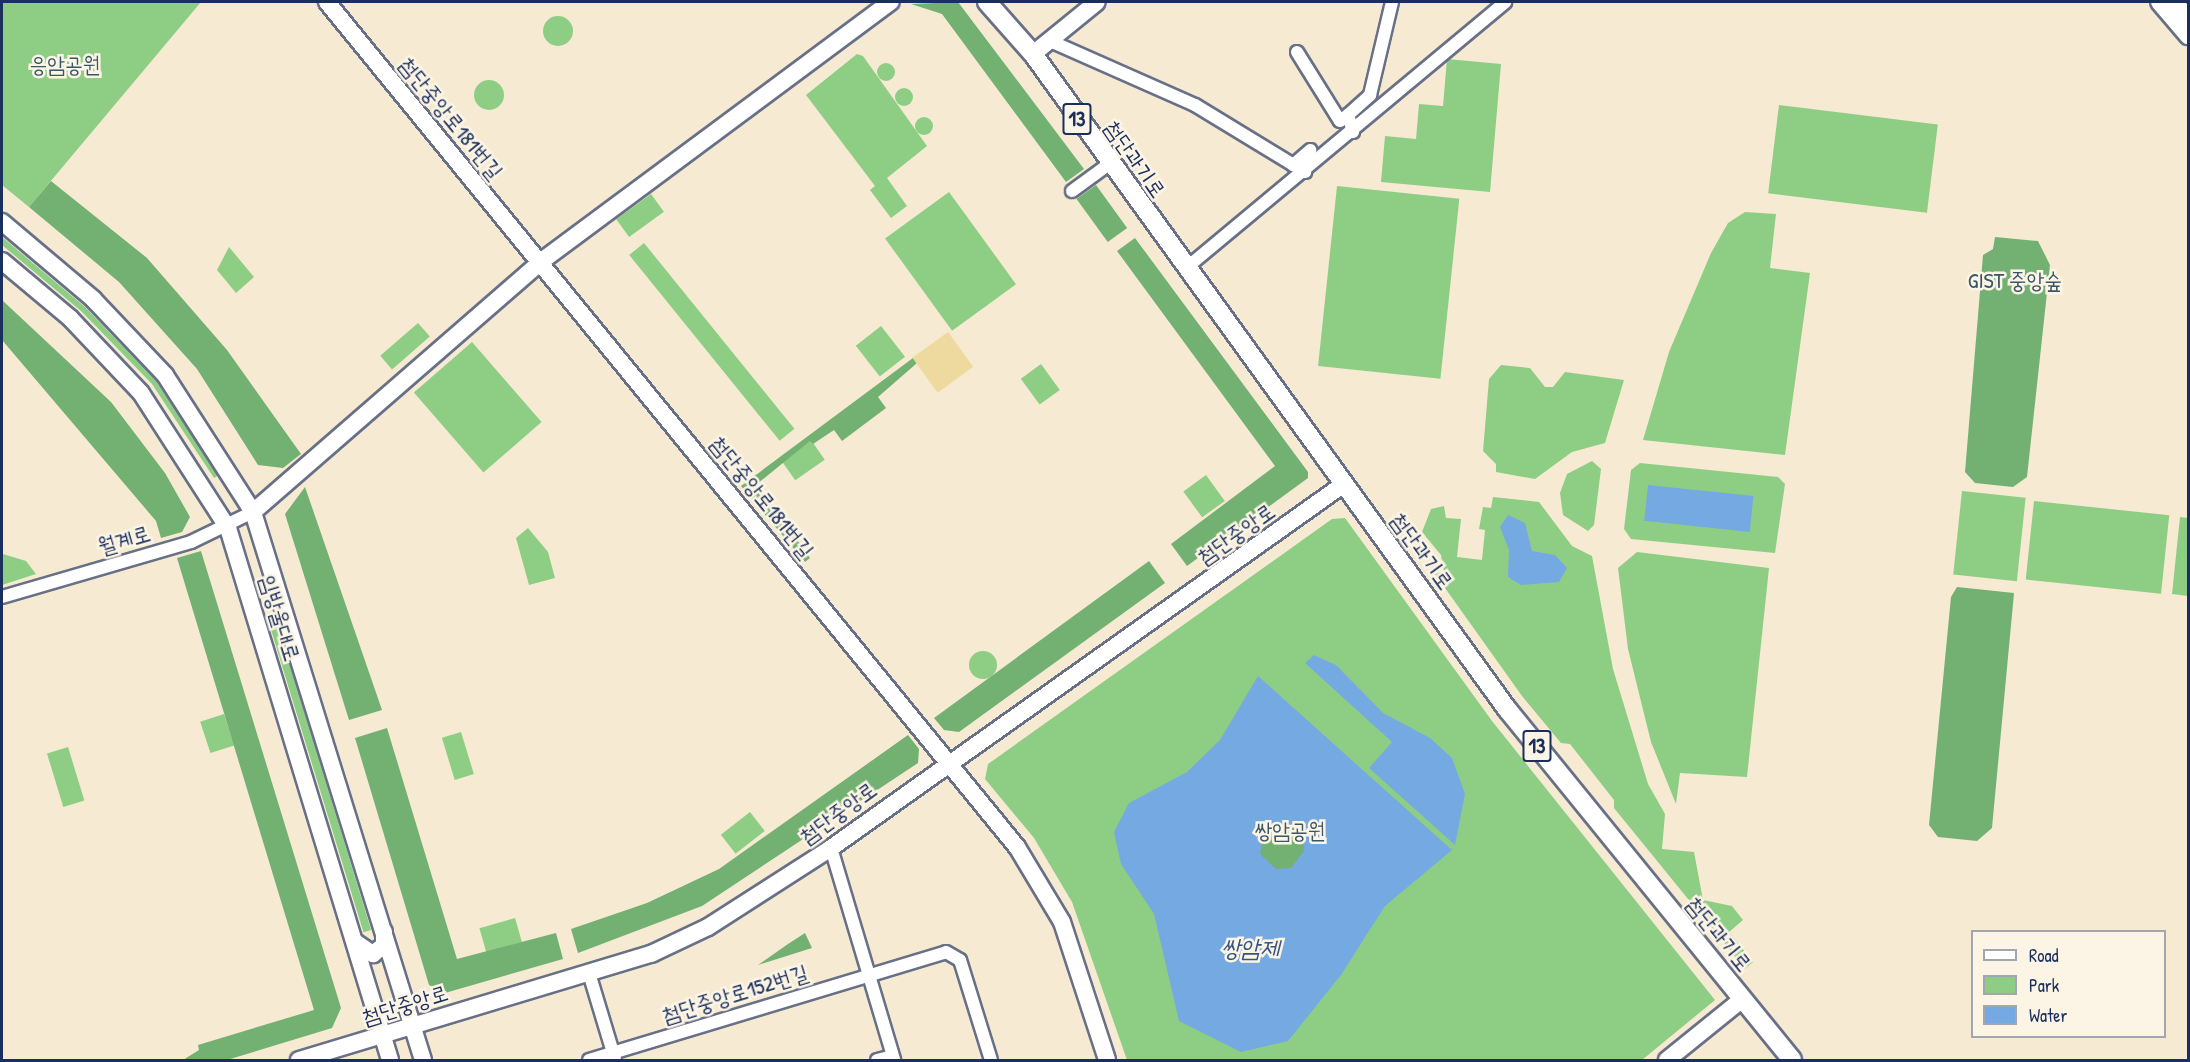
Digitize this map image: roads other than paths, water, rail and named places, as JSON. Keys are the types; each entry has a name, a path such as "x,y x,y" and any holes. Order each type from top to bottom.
{"main road":[{"name":"첨단과기로","path":"987,2 1033,54 1108,164 1507,709 1792,1060"}],"street":[{"name":"첨단중앙로181번길","path":"327,2 948,762 1050,899 1107,1060"},
{"path":"253,512 539,263 891,2"},
{"path":"1033,54 1097,2"},
{"path":"1297,51 1340,121 1370,95 1392,2"},
{"path":"1185,268 1305,172 1505,2"},
{"path":"2159,2 2188,36"},
{"path":"2175,2 2188,18"},
{"path":"1050,40 1071,55 1195,105 1305,172"},
{"path":"1348,115 1353,132"},
{"path":"1293,165 1310,150"},
{"path":"1072,191 1108,164"},
{"name":"임방울대로","path":"2,222 93,299 165,375 253,512 423,1060"},
{"name":"임방울대로","path":"2,261 70,318 141,393 228,528 390,1060"},
{"name":"첨단중앙로","path":"299,1060 589,973 708,927 831,848 948,762 1344,484"},
{"name":"월계로","path":"2,597 228,528 253,512"},
{"path":"252,602 251,589 262,580 272,582 280,593"},
{"path":"831,848 894,1058 877,1060"},
{"path":"354,941 359,950 373,954 384,945 384,932"},
{"name":"첨단중앙로152번길","path":"589,1060 614,1057 869,975 954,954 991,1060"},
{"path":"589,973 614,1057"},
{"path":"1667,1060 1741,1000"}],"water":[{"path":"1648,485 1753,496 1750,532 1644,521"},
{"path":"1508,515 1525,523 1532,551 1555,555 1567,568 1559,582 1521,585 1508,577 1509,550 1500,527"},
{"path":"1314,655 1336,665 1383,713 1430,738 1452,758 1465,794 1455,845 1369,768 1392,742 1305,663"},
{"name":"쌍암제","path":"1258,676 1452,850 1385,906 1341,975 1288,1041 1241,1052 1179,1021 1154,914 1121,864 1114,832 1129,803 1187,772 1220,740","holes":["1277,824 1292,826 1303,837 1304,851 1291,868 1276,869 1260,854 1264,833"]}],"park label":[{"name":"응암공원","path":"65,65"},
{"name":"GIST 중앙숲","path":"2015,281"},
{"name":"쌍암공원","path":"1290,831"}]}
